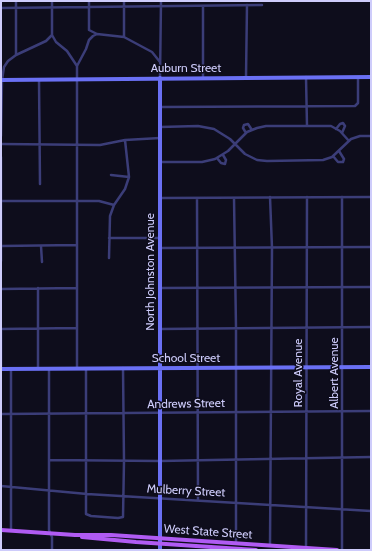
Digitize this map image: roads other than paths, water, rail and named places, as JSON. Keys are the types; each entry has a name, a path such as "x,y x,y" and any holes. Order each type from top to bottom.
{"main road":[{"name":"Auburn Street","path":"1,80 371,77"},
{"name":"North Johnston Avenue","path":"160,78 160,550"},
{"name":"School Street","path":"1,369 371,367"},
{"name":"West State Street","path":"1,530 78,535 86,538 337,550"},
{"name":"West State Street","path":"160,541 256,550"}],"street":[{"path":"16,1 16,55"},
{"path":"52,1 52,35 56,42 67,51 77,66"},
{"path":"77,368 77,66 86,50 89,40 89,1"},
{"path":"124,1 124,37"},
{"name":"North Johnston Avenue","path":"160,78 161,1"},
{"path":"246,78 247,5"},
{"path":"1,8 262,5"},
{"path":"203,6 203,78"},
{"path":"89,30 97,34 124,37 152,52 160,63"},
{"path":"89,40 97,34"},
{"path":"1,136 1,80 4,67 8,61 16,55 46,41 52,35"},
{"path":"46,41 56,42"},
{"path":"306,77 307,126"},
{"path":"161,106 357,105 358,77"},
{"path":"39,80 40,184"},
{"path":"336,129 343,123 345,126 342,133"},
{"path":"246,133 243,127 245,124 249,125 252,130"},
{"path":"160,127 198,126 210,128 222,133 235,143 244,154 262,161 319,161 333,156 349,141 360,136 371,136"},
{"path":"160,162 202,162 217,158 223,155 246,133 266,126 328,126 342,133 349,141"},
{"path":"1,144 100,145 125,140 160,138"},
{"path":"109,258 110,216 114,205 125,190 129,176 125,140"},
{"path":"333,156 338,162 343,162 344,159 339,151"},
{"path":"217,158 221,163 225,164 226,160 223,155"},
{"path":"1,157 1,261"},
{"path":"111,175 129,176"},
{"path":"270,197 272,248 270,546"},
{"name":"Royal Avenue","path":"306,549 307,197"},
{"name":"Albert Avenue","path":"342,197 342,550"},
{"path":"160,198 371,197"},
{"path":"197,198 198,500"},
{"path":"234,198 236,288 236,544"},
{"path":"1,201 100,201 114,205"},
{"path":"109,238 160,238"},
{"path":"1,246 77,245"},
{"path":"41,246 42,262"},
{"path":"160,248 371,247"},
{"path":"160,288 371,287"},
{"path":"38,288 38,369"},
{"path":"1,289 77,288"},
{"path":"160,329 371,326"},
{"path":"1,369 1,330 76,328"},
{"path":"86,369 86,514 98,517 122,517 124,461 123,368"},
{"path":"11,369 11,530"},
{"path":"49,369 49,530 52,550"},
{"name":"Andrews Street","path":"1,414 86,415 371,411"},
{"path":"49,460 86,459 160,461 371,457"},
{"name":"Mulberry Street","path":"1,486 87,494 371,511"}]}
